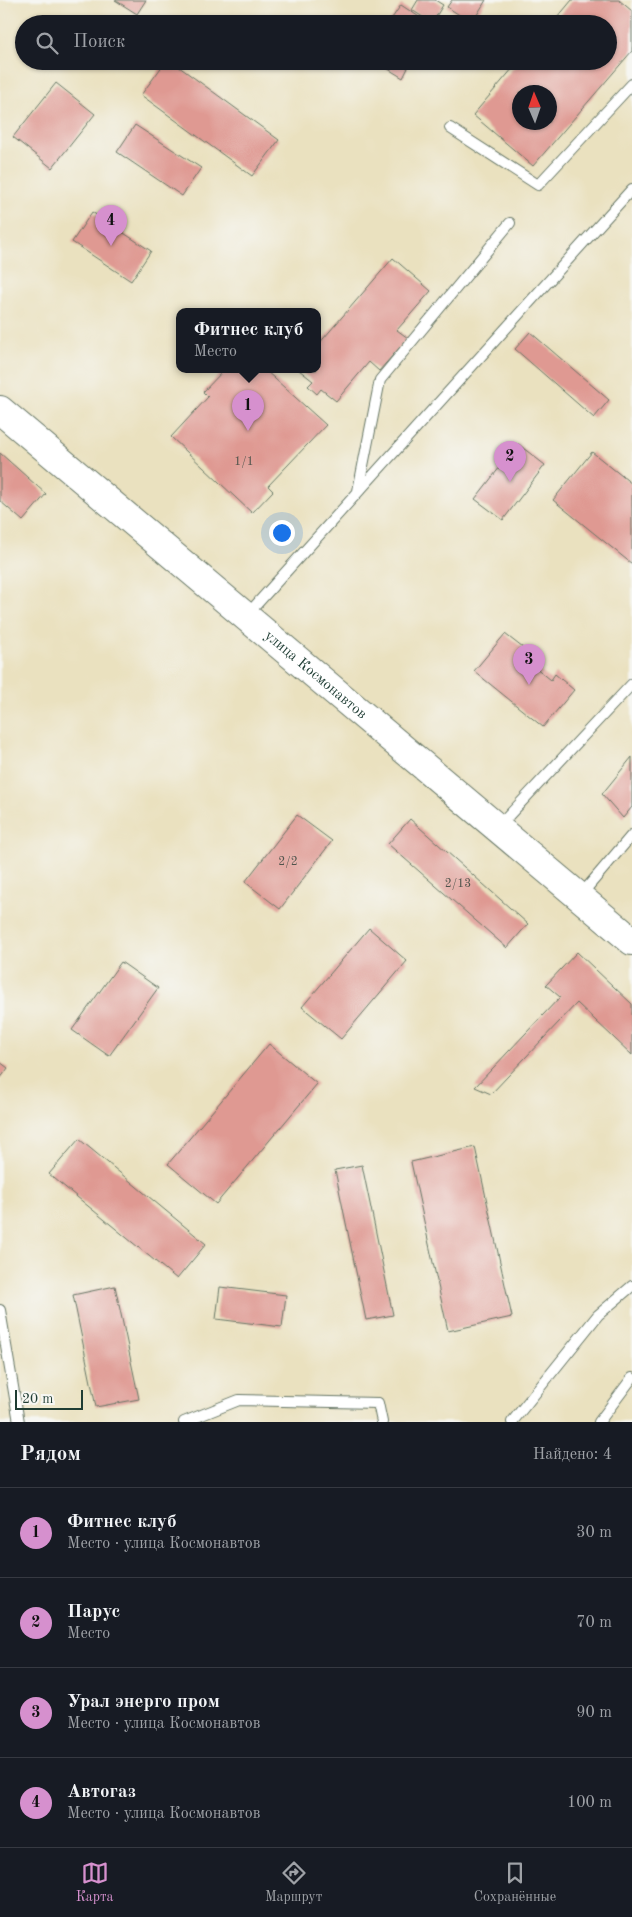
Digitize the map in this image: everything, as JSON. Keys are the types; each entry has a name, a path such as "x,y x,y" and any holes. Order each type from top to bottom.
{"main road":[{"name":"улица Космонавтов","path":"0,410 632,941"}],"lane":[{"path":"450,128 538,186 632,84"},
{"path":"245,616 632,190"},
{"path":"357,492 380,380 510,223"},
{"path":"497,829 632,684"},
{"path":"579,896 632,835"},
{"path":"512,1422 598,1315 632,1286"},
{"path":"0,1310 19,1422"},
{"path":"599,1422 632,1378"},
{"path":"184,1422 239,1400 378,1403 382,1422"}],"building":[{"path":"115,0 146,0 137,14"},
{"path":"418,0 435,0 443,5 437,15 420,15 412,10"},
{"path":"452,0 486,0 477,15 460,15 447,7"},
{"path":"572,0 619,0 632,11 632,51 617,68 617,15 560,15"},
{"path":"401,5 416,15 394,15"},
{"path":"159,70 183,70 279,140 252,176 141,95"},
{"path":"390,70 407,70 403,78"},
{"path":"511,70 616,70 533,166 473,115"},
{"path":"56,83 95,114 52,168 13,137"},
{"path":"135,125 201,168 182,196 117,152"},
{"path":"92,212 151,251 131,281 72,242"},
{"path":"393,258 431,291 397,330 408,338 379,371 369,362 336,401 321,389 317,394 308,386 313,381 303,373 321,373 321,341"},
{"path":"530,332 609,400 594,418 515,349"},
{"path":"221,373 268,373 326,425 268,486 273,491 252,513 171,437 208,397 203,392"},
{"path":"518,444 545,465 503,520 475,499"},
{"path":"592,452 632,484 632,564 553,500"},
{"path":"0,453 46,494 23,521 0,501"},
{"path":"505,634 523,648 519,654 551,680 555,674 574,690 543,727 474,671"},
{"path":"632,757 632,807 623,818 602,794"},
{"path":"297,815 332,841 280,909 245,882"},
{"path":"410,819 528,924 507,948 388,844"},
{"path":"369,928 407,961 341,1039 302,1007"},
{"path":"577,952 632,1004 632,1055 577,1003 491,1094 475,1087 560,997 546,985"},
{"path":"121,962 158,988 109,1056 72,1030"},
{"path":"269,1044 317,1084 216,1204 168,1164"},
{"path":"0,1062 8,1068 0,1079"},
{"path":"79,1139 206,1244 177,1279 49,1174"},
{"path":"475,1147 512,1317 448,1331 411,1162"},
{"path":"362,1165 393,1315 366,1320 335,1170"},
{"path":"115,1286 139,1399 96,1407 73,1295"},
{"path":"220,1287 286,1295 282,1327 216,1319"}],"place":[{"name":"Автогаз","path":"111,246"},
{"name":"Фитнес клуб","path":"248,431"},
{"name":"Парус","path":"510,482"},
{"name":"Урал энерго пром","path":"529,685"}]}
